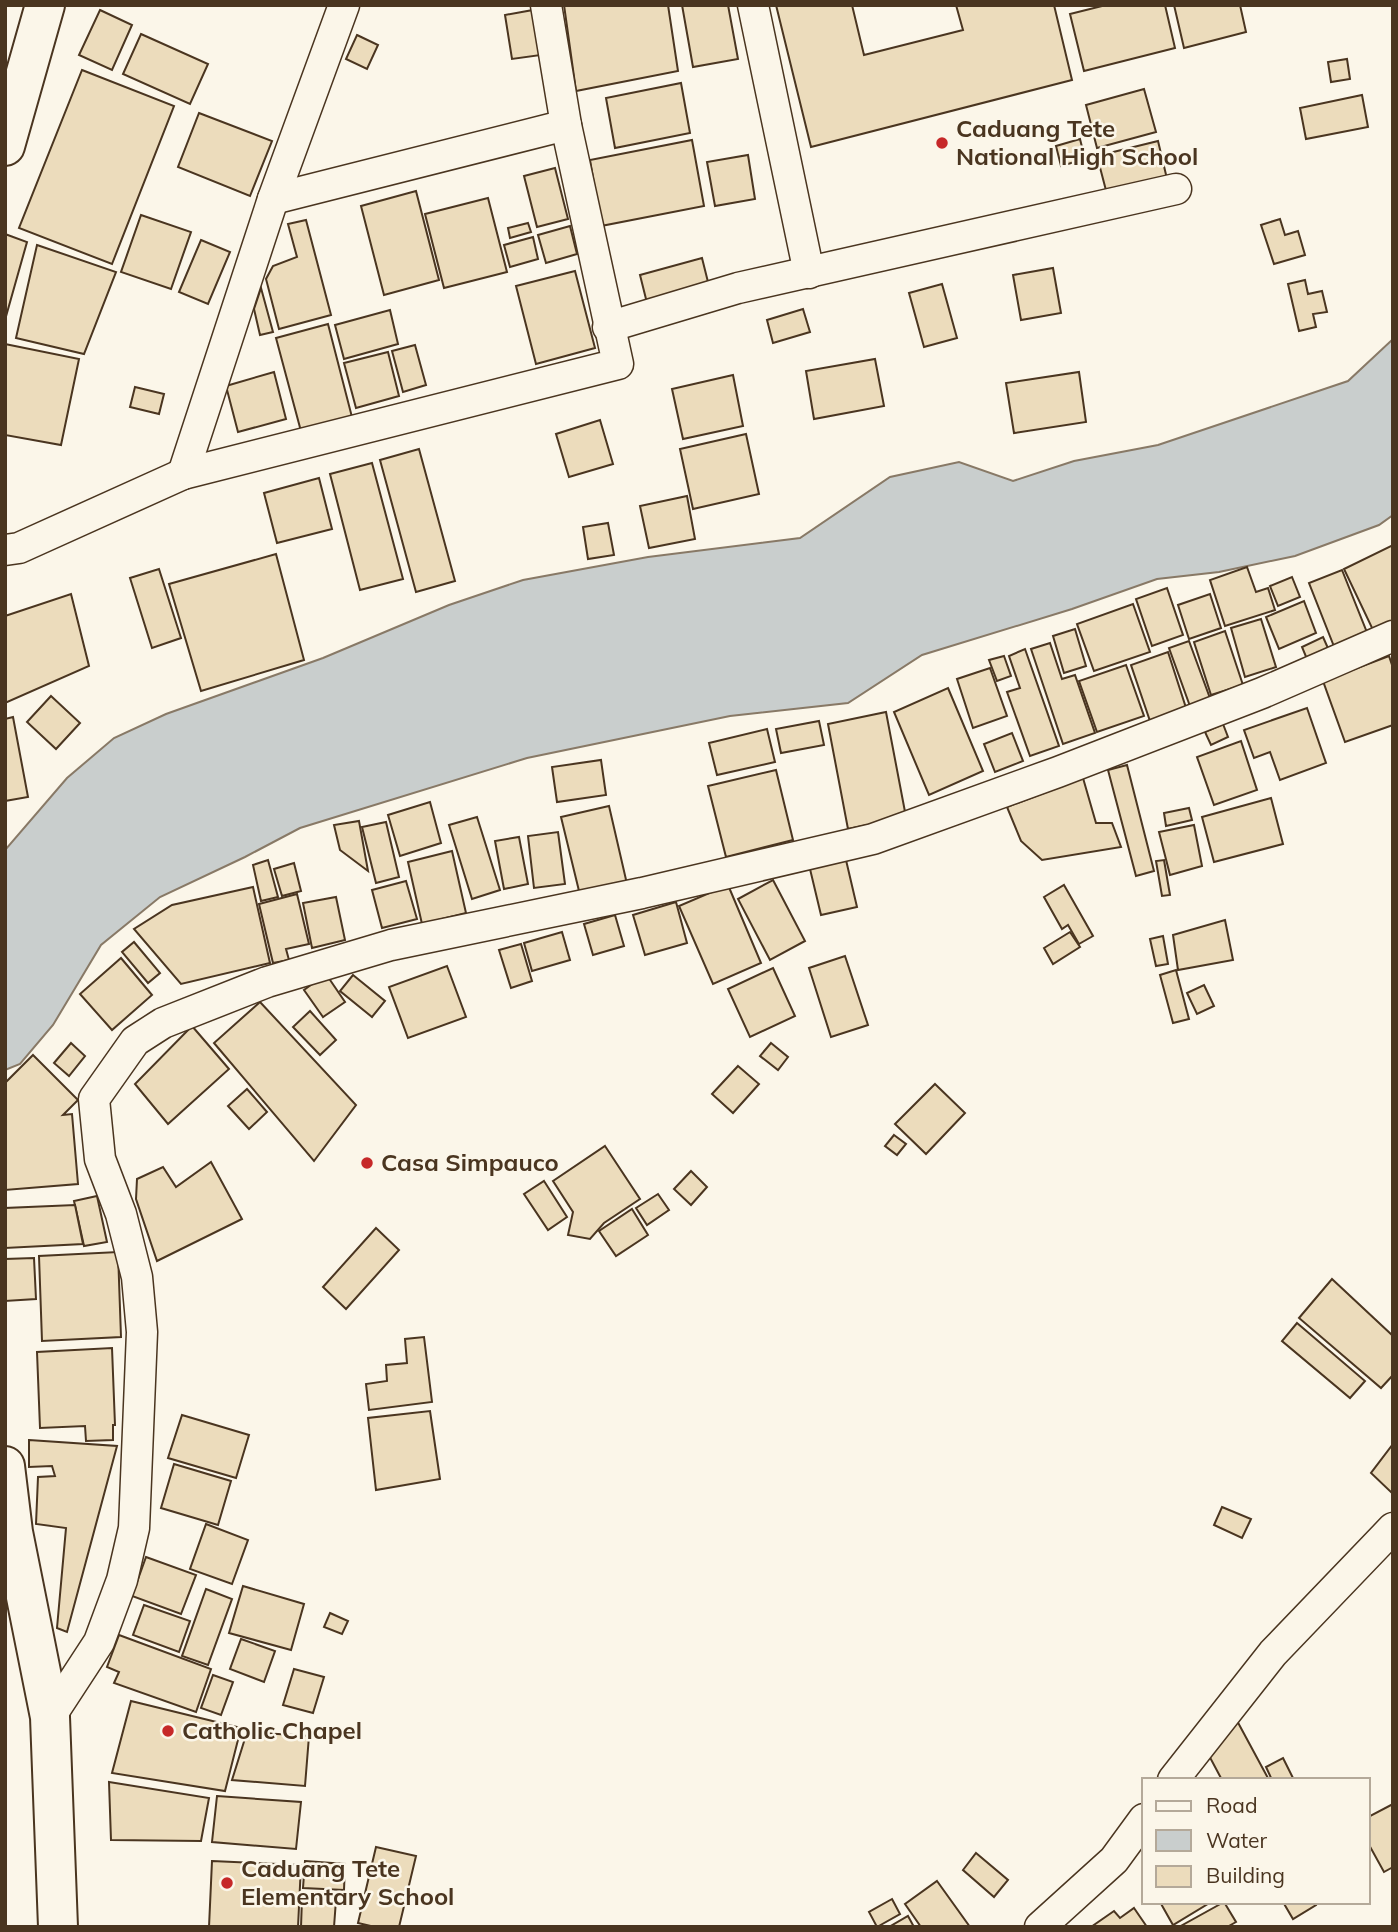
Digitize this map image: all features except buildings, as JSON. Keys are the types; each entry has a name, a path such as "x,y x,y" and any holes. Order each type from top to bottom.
{"main road":[{"path":"5,146 45,5"},
{"path":"5,1466 13,1532 50,1717 58,1927"}],"street":[{"path":"183,474 272,199 344,5"},
{"path":"5,550 19,548 183,474 618,364 566,125 546,5"},
{"path":"753,5 809,274"},
{"path":"272,199 566,125"},
{"path":"608,327 738,288 1176,189"},
{"path":"50,1717 99,1642 122,1580 134,1528 142,1332 137,1277 121,1214 100,1158 94,1099 135,1041 163,1023 267,982 391,945 642,893 873,839 1262,694 1393,636"},
{"path":"1175,1778 1273,1653 1393,1528"},
{"path":"1040,1927 1115,1860 1142,1822"}],"water":[{"path":"1393,339 1393,515 1379,525 1295,556 1219,572 1157,579 1072,609 922,655 848,703 730,716 527,758 300,828 160,897 101,945 53,1025 20,1064 5,1070 5,850 67,778 114,738 166,714 323,658 449,605 523,580 648,557 800,538 890,477 959,462 1013,481 1074,461 1158,445 1348,381"}],"place":[{"name":"Caduang Tete National High School","path":"942,143"},
{"name":"Casa Simpauco","path":"367,1163"},
{"name":"Catholic Chapel","path":"168,1731"},
{"name":"Caduang Tete Elementary School","path":"227,1883"}]}
